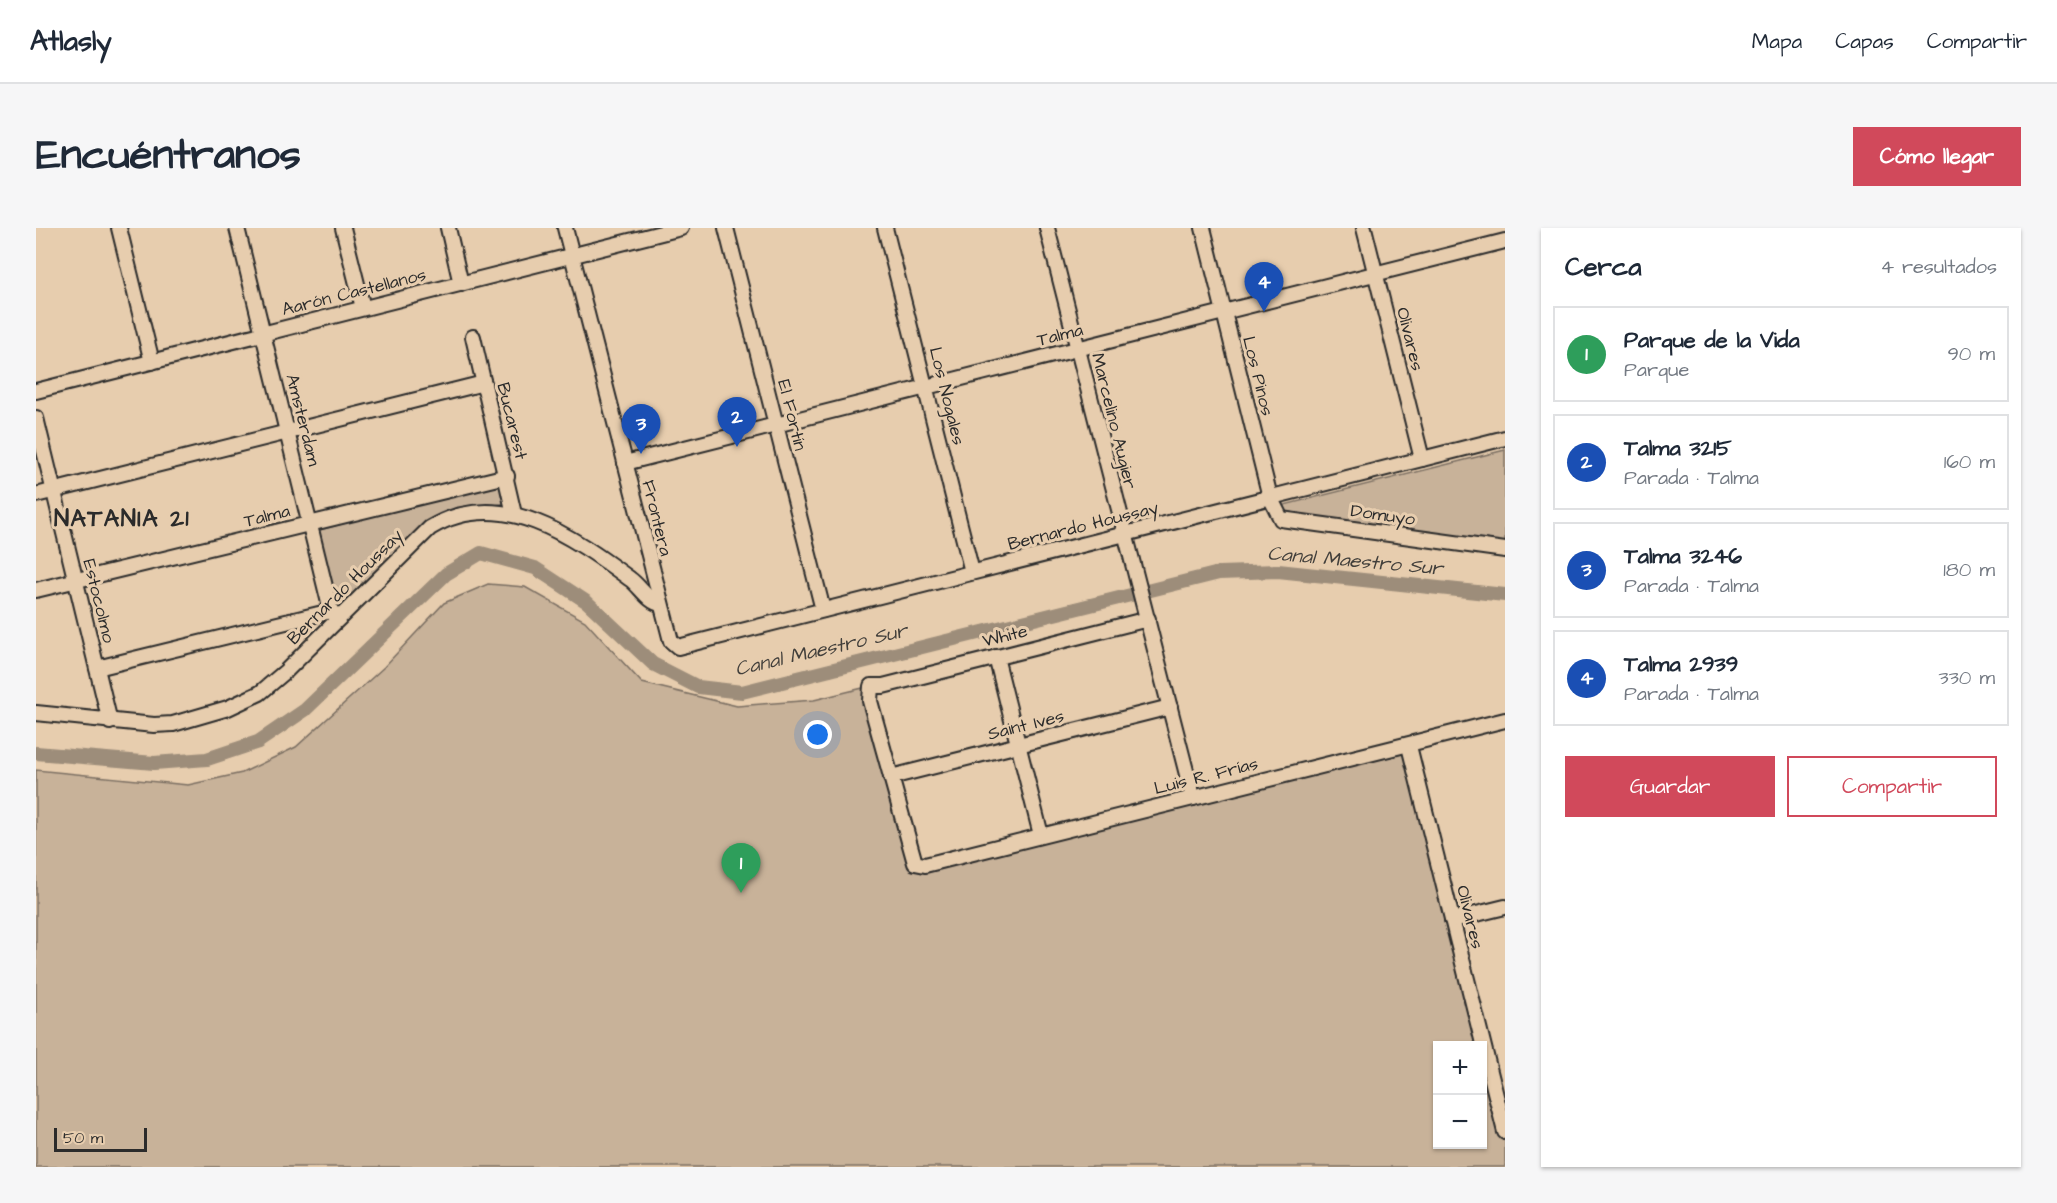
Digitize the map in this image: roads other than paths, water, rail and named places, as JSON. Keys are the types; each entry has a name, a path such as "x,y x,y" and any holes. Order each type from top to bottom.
{"street":[{"path":"119,228 152,362"},
{"name":"Amsterdam","path":"237,228 310,524 335,615"},
{"path":"343,228 363,308"},
{"path":"448,228 460,284"},
{"name":"Frontera","path":"565,228 671,642"},
{"name":"Aarón Castellanos","path":"36,391 681,228"},
{"name":"El Fortín","path":"726,228 823,610"},
{"name":"Los Nogales","path":"885,228 972,572"},
{"name":"Marcelino Augier","path":"1047,228 1124,534 1146,605 1193,798"},
{"name":"Los Pinos","path":"1203,228 1270,497"},
{"name":"Olivares","path":"1364,228 1422,459"},
{"name":"Talma","path":"625,463 1505,241"},
{"name":"Bucarest","path":"473,338 507,476 514,514"},
{"path":"36,495 484,383"},
{"name":"Estocolmo","path":"36,418 110,722"},
{"name":"Bernardo Houssay","path":"671,642 682,647 1505,438"},
{"name":"Talma","path":"36,590 507,476"},
{"name":"Domuyo","path":"1270,497 1281,519 1505,550"},
{"name":"Bernardo Houssay","path":"36,713 110,722 173,724 247,700 260,693 286,671 335,615 425,534 440,523 476,512 514,514 540,522 567,536 631,579 655,604 661,604"},
{"path":"97,668 335,615"},
{"name":"White","path":"891,777 870,701 871,686 884,686 1148,619"},
{"path":"996,657 1041,836"},
{"name":"Saint Ives","path":"891,777 1170,707"},
{"name":"Luis R. Frías","path":"891,777 915,864 925,865 1409,746 1505,720"},
{"name":"Olivares","path":"1409,746 1505,1132"},
{"path":"1452,920 1505,907"}],"waterway":[{"name":"Canal Maestro Sur","path":"36,753 154,763 207,759 258,742 305,710 446,574 481,553 535,568 587,602 653,664 698,687 742,692 1219,573 1278,571 1505,595"}],"place":[{"name":"Talma 2939","path":"1264,312"},
{"name":"Talma 3215","path":"737,447"},
{"name":"Talma 3246","path":"641,454"},
{"name":"Parque de la Vida","path":"741,893"}],"district":[{"name":"NATANIA 21","path":"122,519"}]}
